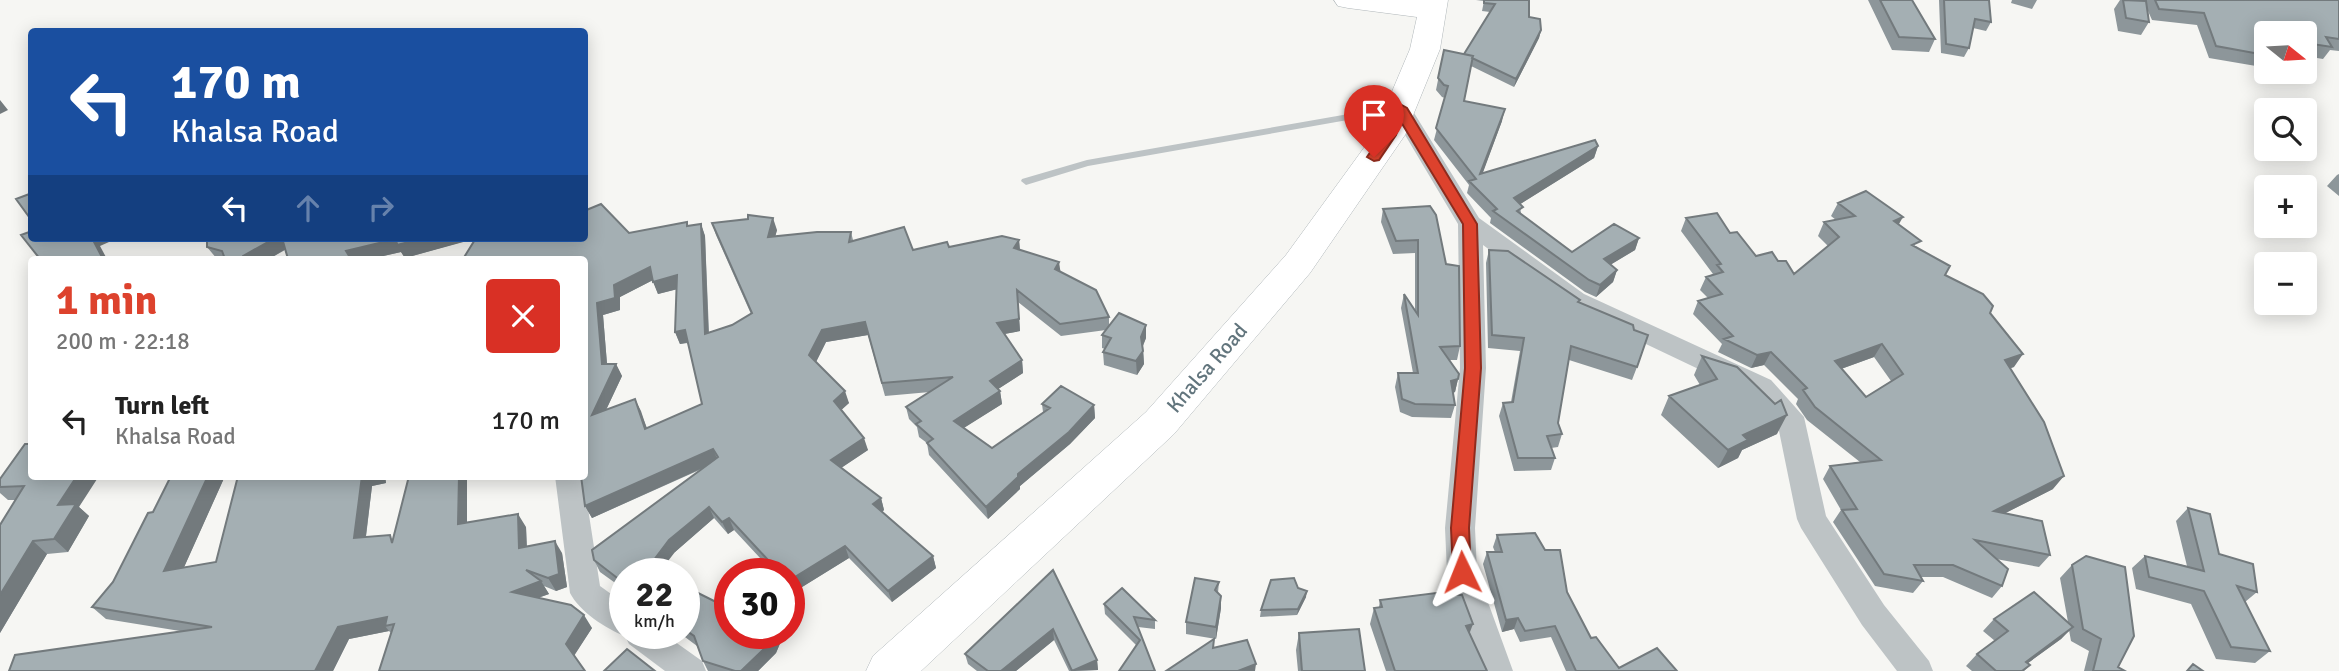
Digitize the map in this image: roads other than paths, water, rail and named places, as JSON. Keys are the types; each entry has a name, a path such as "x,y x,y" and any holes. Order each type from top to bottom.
{"main road":[{"path":"1348,0 1434,5"},
{"name":"Khalsa Road","path":"889,671 1160,423 1298,264 1389,135 1426,49 1434,5"}],"street":[{"path":"1400,108 1470,224 1575,300 1741,377 1761,387 1774,399 1790,417 1812,519 1874,614 1917,671"},
{"path":"1470,224 1473,368 1460,528 1462,572 1497,671"},
{"path":"570,480 586,593 609,610"},
{"path":"660,649 690,671"}],"lane":[{"path":"1026,181 1087,163 1400,108"}]}
